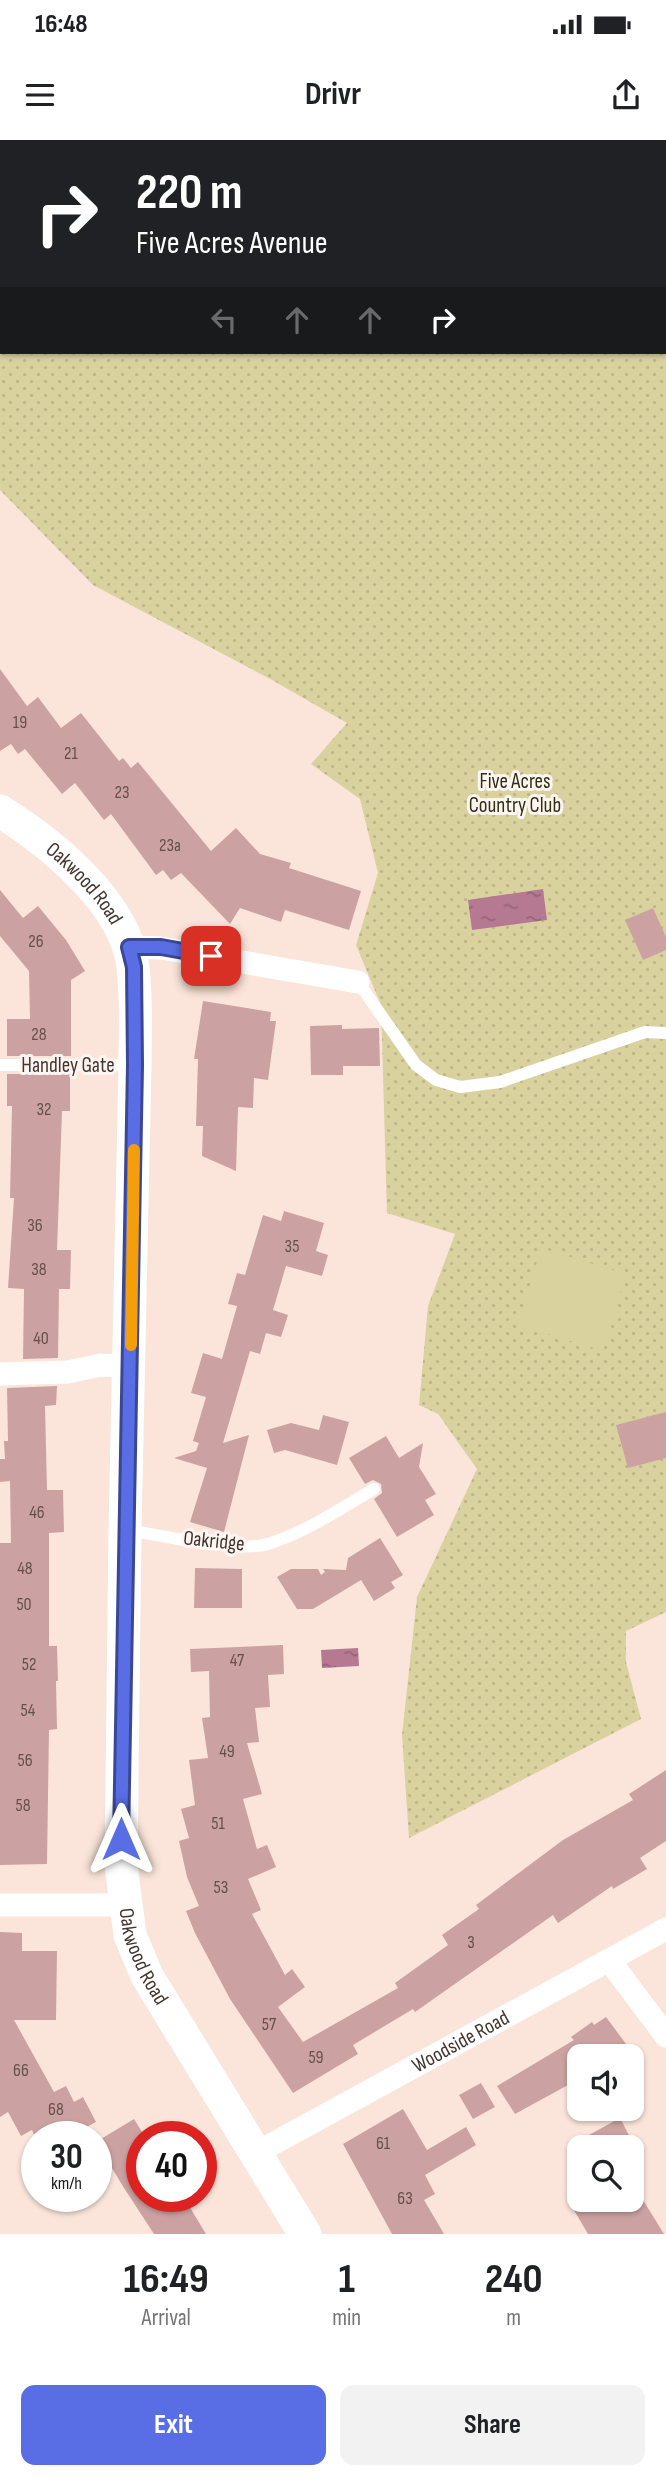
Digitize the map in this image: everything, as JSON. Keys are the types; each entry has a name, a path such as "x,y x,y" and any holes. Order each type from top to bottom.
{"street":[{"name":"Oakwood Road","path":"0,811 49,845 79,874 109,911 129,947 134,967 135,1065 121,1865 130,1935 147,1976 305,2234"},
{"path":"129,947 161,947 358,982"},
{"path":"0,1374 68,1373 101,1365 130,1366"},
{"path":"0,1905 125,1905"},
{"name":"Woodside Road","path":"256,2153 666,1929"},
{"path":"609,1960 666,2036"}],"lane":[{"path":"358,982 416,1065 436,1080 460,1087 500,1082 645,1032 666,1033"},
{"name":"Handley Gate","path":"0,1065 135,1065"},
{"name":"Oakridge","path":"125,1530 236,1545 265,1544 318,1522 374,1489"}],"green space":[{"name":"Five Acres Country Club","path":"0,354 666,354 666,1612 626,1631 626,1662 641,1719 409,1838 402,1735 417,1597 477,1469 438,1414 419,1405 428,1306 455,1234 387,1213 381,1005 356,945 378,873 360,799 311,764 347,723 93,585 0,490"},
{"path":"541,1248 626,1274 603,1351 518,1325"}],"water":[{"path":"543,889 547,920 472,930 468,900"},
{"path":"358,1648 359,1666 322,1668 321,1650"}],"building":[{"path":"0,669 27,706 38,697 61,728 81,713 119,761 123,758 131,768 138,762 211,851 236,828 260,854 291,863 289,868 361,891 349,930 285,910 281,922 240,908 230,924 181,873 171,880 163,870 156,875 111,814 104,820 75,783 62,794 25,749 18,754 11,744 0,751"},
{"path":"0,890 23,918 38,906 66,940 85,971 71,980 71,1056 7,1056 7,1019 30,1019 29,971 0,936"},
{"path":"653,908 666,937 666,950 643,960 625,920"},
{"path":"203,1001 271,1012 270,1021 276,1021 268,1080 254,1078 253,1108 238,1107 236,1171 202,1156 203,1126 196,1126 198,1059 194,1059"},
{"path":"342,1025 342,1029 379,1028 380,1066 343,1066 343,1075 311,1075 310,1026"},
{"path":"7,1074 70,1074 70,1111 62,1111 57,1250 71,1250 70,1289 59,1289 58,1358 23,1359 24,1289 8,1288 14,1198 10,1198 12,1106 7,1106"},
{"path":"284,1211 324,1223 316,1251 328,1255 322,1276 286,1266 273,1310 288,1315 281,1337 266,1333 260,1354 250,1351 223,1443 249,1435 224,1532 190,1522 207,1468 174,1458 196,1451 199,1443 193,1441 206,1397 191,1393 203,1353 222,1359 237,1306 228,1304 237,1273 245,1275 263,1215 281,1221"},
{"path":"57,1386 56,1405 45,1406 47,1490 63,1490 64,1532 49,1533 49,1646 57,1646 58,1681 57,1729 49,1730 47,1864 0,1865 0,1543 11,1543 10,1481 0,1482 0,1459 5,1459 4,1441 8,1441 7,1388"},
{"path":"666,1412 666,1458 628,1468 616,1425"},
{"path":"323,1415 349,1422 337,1465 285,1450 274,1453 267,1430 291,1423 319,1430"},
{"path":"386,1436 399,1458 423,1443 419,1467 436,1494 425,1500 434,1515 397,1537 374,1499 382,1493 381,1484 373,1480 365,1484 349,1458"},
{"path":"380,1538 403,1575 391,1582 395,1588 374,1601 361,1580 313,1609 297,1609 277,1577 291,1569 318,1569 321,1575 325,1572 323,1569 346,1570 348,1558"},
{"path":"195,1568 242,1569 242,1608 194,1608"},
{"path":"283,1645 284,1674 268,1675 270,1707 255,1708 259,1742 247,1743 262,1794 243,1799 257,1849 267,1845 276,1867 248,1879 261,1910 252,1914 285,1975 292,1969 305,1987 278,2007 303,2042 398,1988 395,1983 448,1945 442,1935 479,1909 476,1905 563,1840 633,1800 629,1794 666,1770 666,1841 640,1858 647,1869 613,1889 612,1886 558,1923 553,1915 415,2012 413,2009 353,2045 358,2054 293,2093 230,1999 195,1933 186,1911 199,1906 187,1877 179,1841 189,1838 181,1809 195,1805 189,1760 208,1758 202,1718 210,1717 209,1671 191,1672 190,1649"},
{"path":"0,1932 22,1933 22,1951 57,1951 56,2020 14,2020 54,2092 66,2086 74,2102 83,2097 95,2121 21,2121 21,2136 8,2112 0,2117"},
{"path":"606,2017 626,2044 567,2044 574,2040 571,2037 592,2022 594,2025"},
{"path":"567,2044 567,2086 515,2114 497,2086"},
{"path":"481,2083 495,2107 473,2119 459,2095"},
{"path":"403,2109 427,2150 466,2127 476,2145 425,2175 435,2194 424,2200 444,2234 392,2234 343,2144"},
{"path":"615,2121 622,2121 629,2135 589,2135"},
{"path":"126,2124 126,2191 112,2168 112,2132"},
{"path":"644,2202 664,2234 588,2234 575,2212 644,2212"},
{"path":"140,2212 193,2212 206,2234 154,2234"}],"slow traffic":[{"path":"131,1345 134,1150"}],"route":[{"path":"121,1839 121,1710 135,1065 134,967 129,947 161,947 211,956"}]}
